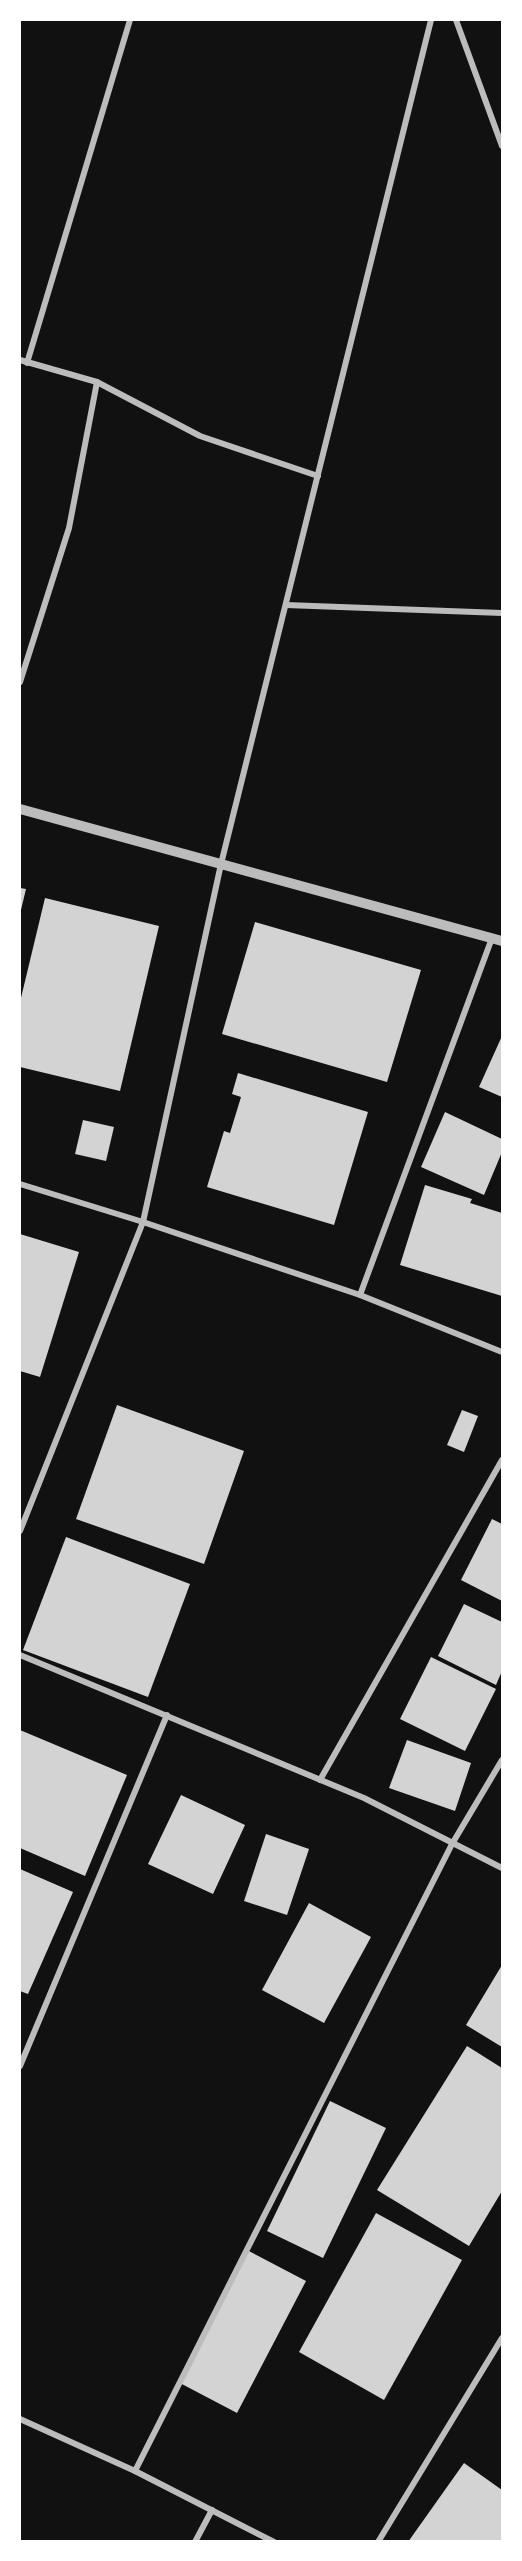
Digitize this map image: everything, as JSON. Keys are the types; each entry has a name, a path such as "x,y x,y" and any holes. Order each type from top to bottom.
{"street":[{"path":"27,363 130,20"},
{"path":"20,1531 143,1222 221,864 431,20"},
{"path":"456,20 502,146"},
{"path":"20,360 97,382 200,436 318,476"},
{"path":"20,682 69,528 97,382"},
{"path":"285,605 502,613"},
{"path":"20,809 497,939 360,1295"},
{"path":"20,1184 143,1222 360,1295 502,1352"},
{"path":"320,1780 502,1460"},
{"path":"20,1655 364,1798 502,1868"},
{"path":"20,2066 167,1715"},
{"path":"135,2471 452,1844 502,1760"},
{"path":"378,2541 502,2338"},
{"path":"20,2419 135,2471 274,2541"},
{"path":"195,2541 212,2510"}],"building":[{"path":"20,888 26,889 20,914"},
{"path":"45,898 159,926 120,1091 20,1067 20,1002"},
{"path":"255,922 421,970 387,1082 222,1034"},
{"path":"502,1036 502,1097 479,1087"},
{"path":"238,1073 368,1112 334,1225 207,1187 224,1131 230,1133 241,1097 232,1094"},
{"path":"445,1112 502,1139 502,1152 484,1195 421,1167"},
{"path":"83,1120 114,1127 106,1161 75,1154"},
{"path":"425,1185 472,1199 470,1203 502,1213 502,1296 400,1265"},
{"path":"20,1234 79,1252 40,1377 20,1371"},
{"path":"117,1405 244,1451 204,1564 76,1519"},
{"path":"462,1410 478,1416 464,1452 447,1445"},
{"path":"492,1519 502,1524 502,1601 461,1580"},
{"path":"66,1537 190,1584 148,1697 23,1650"},
{"path":"464,1604 502,1622 502,1671 496,1685 438,1656"},
{"path":"431,1657 496,1689 465,1751 400,1719"},
{"path":"20,1730 127,1775 85,1876 20,1848"},
{"path":"407,1740 471,1763 455,1811 389,1788"},
{"path":"181,1795 245,1825 213,1894 148,1864"},
{"path":"266,1834 309,1849 287,1915 244,1901"},
{"path":"20,1869 73,1892 28,1994 20,1991"},
{"path":"309,1903 371,1937 324,2023 262,1990"},
{"path":"502,1965 502,2047 466,2025"},
{"path":"467,2046 502,2068 502,2191 469,2246 377,2190"},
{"path":"330,2101 386,2128 323,2258 267,2231"},
{"path":"376,2213 462,2260 384,2400 299,2352"},
{"path":"247,2250 306,2281 237,2413 178,2382"},
{"path":"464,2463 502,2490 502,2542 408,2542"}]}
